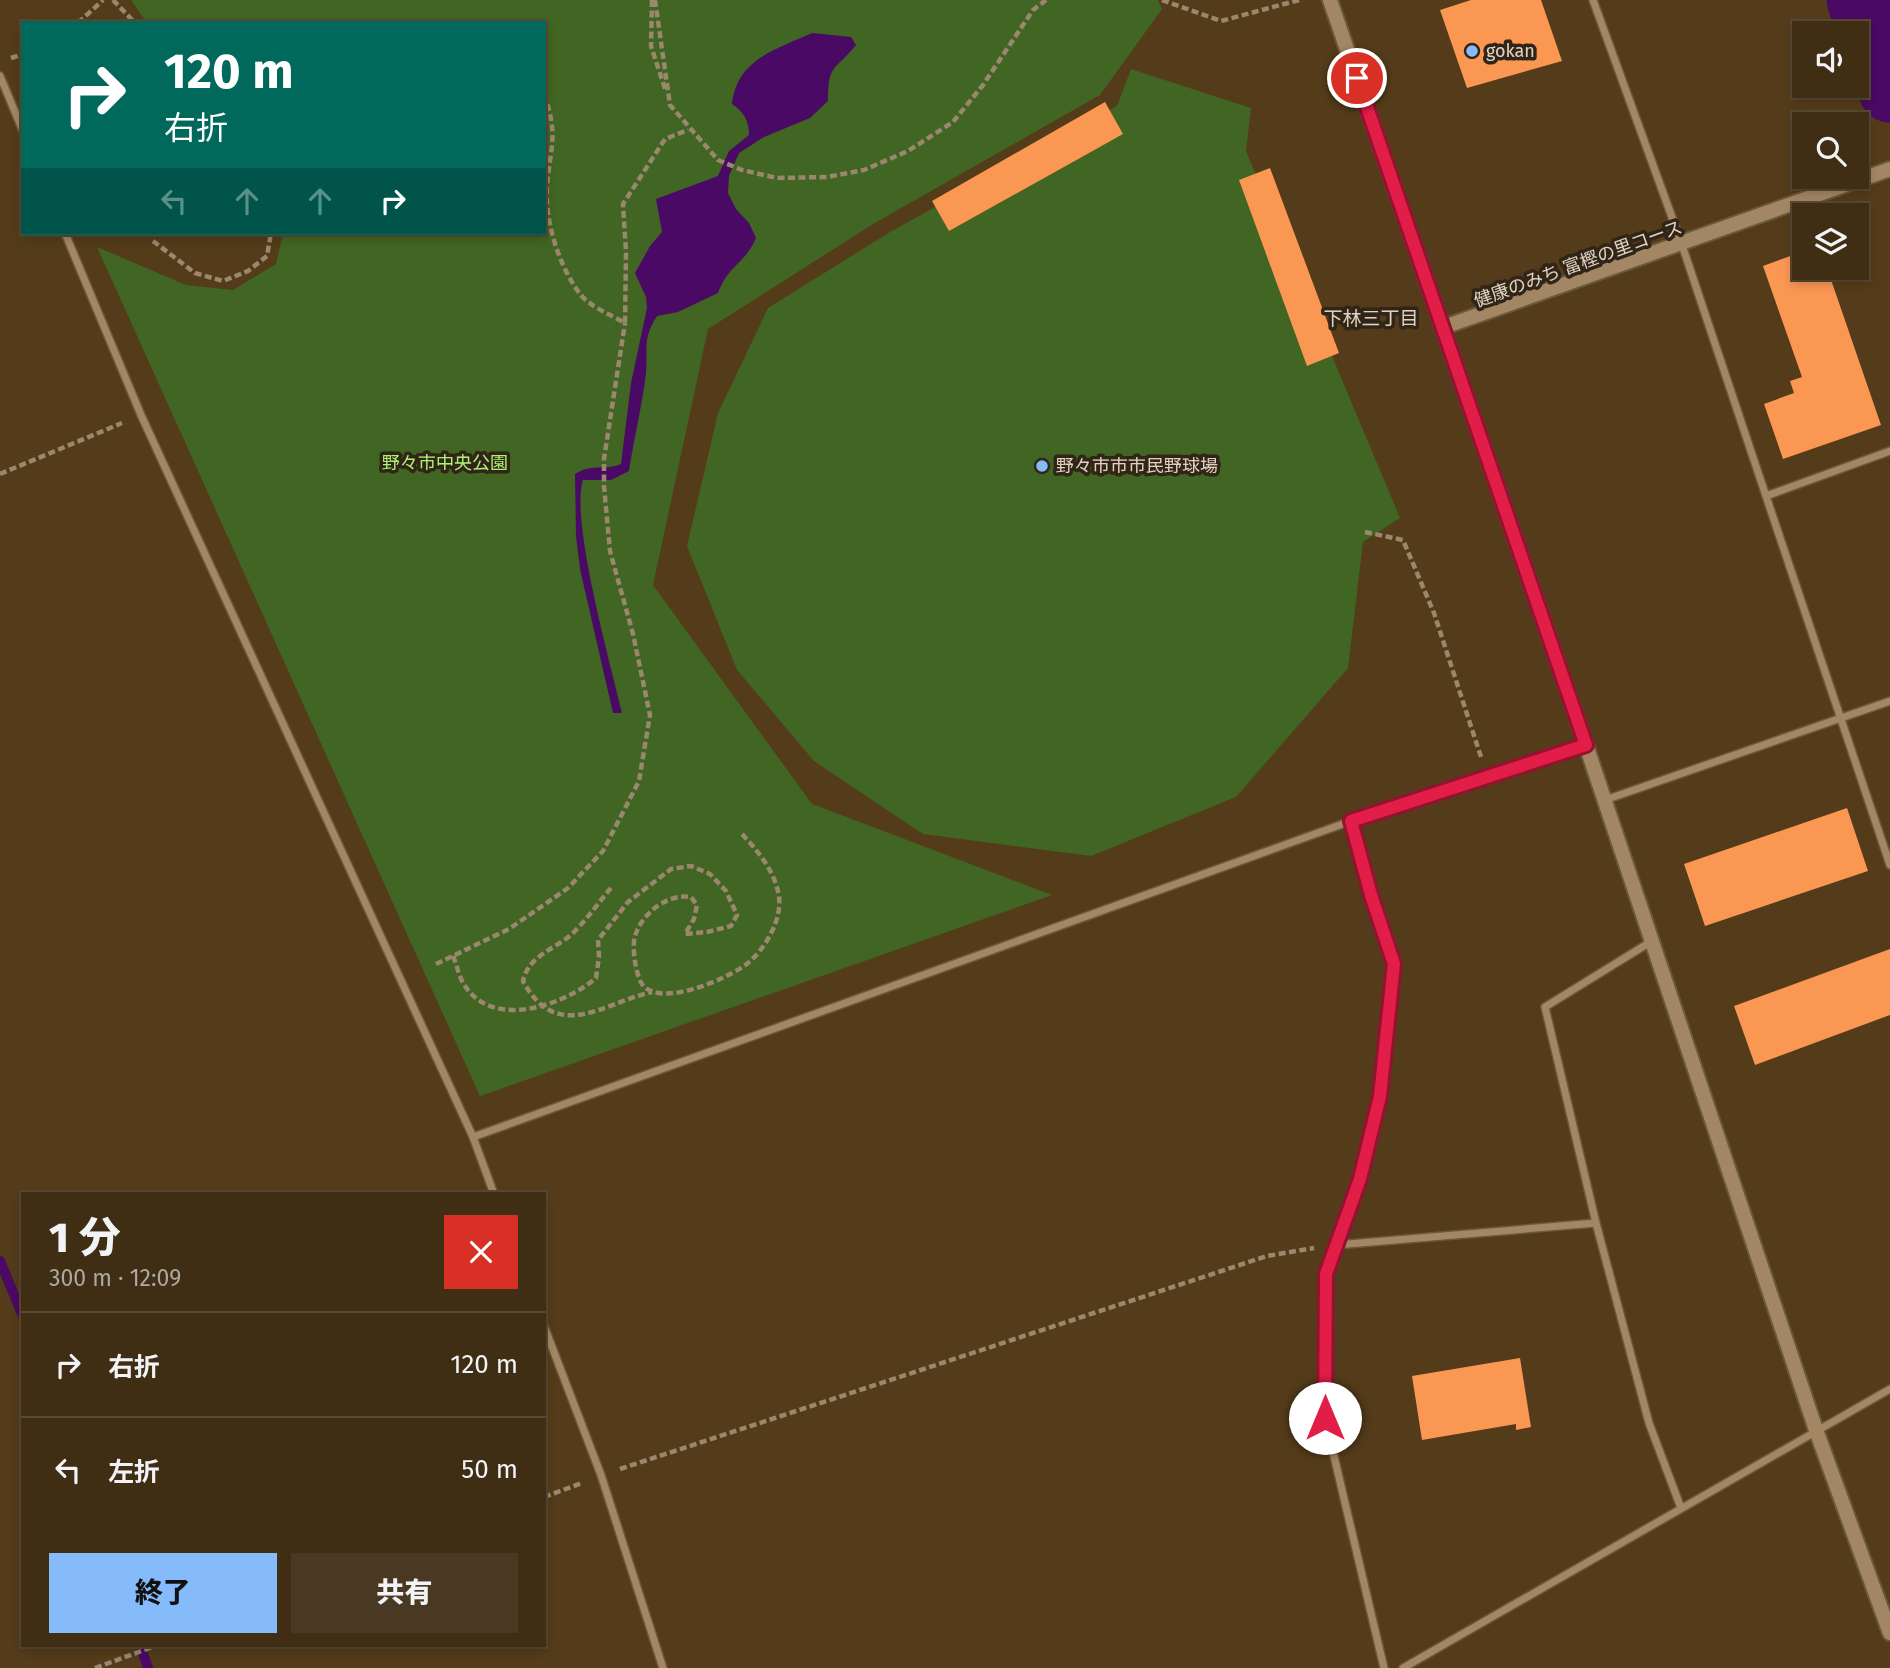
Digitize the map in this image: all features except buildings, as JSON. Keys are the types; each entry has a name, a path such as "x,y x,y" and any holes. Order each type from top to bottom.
{"street":[{"path":"1330,0 1605,800 1816,1430 1890,1633"},
{"path":"1593,0 1681,242 1839,720 1890,865"},
{"path":"0,76 21,126"},
{"path":"1444,327 1890,169"},
{"path":"66,235 141,415 473,1137 493,1192"},
{"path":"1766,496 1890,451"},
{"path":"1605,800 1890,701"},
{"path":"473,1137 1351,821 1586,745"},
{"path":"1351,821 1371,895 1394,964 1380,1096 1360,1179 1326,1274 1325,1418 1384,1668"},
{"path":"1652,941 1545,1007 1596,1223 1649,1423 1681,1508"},
{"path":"1336,1245 1596,1223"},
{"path":"546,1331 601,1475 663,1668"},
{"path":"1404,1668 1890,1389"}],"path":[{"path":"80,21 103,0"},
{"path":"113,0 133,21"},
{"path":"654,0 651,46 670,105 688,130 718,160 742,170 776,178 827,177 864,170 908,150 953,122 983,85 1040,0"},
{"path":"654,0 670,105 718,160"},
{"path":"1033,10 1046,0"},
{"path":"1162,0 1221,21 1299,0"},
{"path":"546,100 553,120 553,156 547,188 548,217 560,257 580,296 625,323"},
{"path":"436,964 509,929 568,888 603,851 639,781 650,715 633,634 610,551 604,486 604,459 625,323 626,252 623,204 665,139 688,130"},
{"path":"153,241 195,273 223,281 248,271 267,256 271,235"},
{"path":"0,474 141,415"},
{"path":"1365,532 1403,540 1434,613 1488,776"},
{"path":"453,956 465,986 481,1001 499,1009 522,1010 583,990 596,978 598,940 628,902 671,869 691,866 710,874 726,891 737,915 731,926 685,934 694,919 697,905 691,897 679,895 665,901 644,918 634,938 639,981 648,990 664,994 685,992 748,963 777,922 779,898 770,871 742,834"},
{"path":"611,888 577,929 564,941 545,951 526,969 523,981 531,996 541,1005 578,1017 596,1013 631,997 656,991"},
{"path":"546,1496 601,1475 1267,1255 1336,1245"},
{"path":"95,1668 152,1647"}],"green space":[{"name":"野々市中央公園","path":"131,0 1158,0 1162,9 1100,95 873,224 708,329 653,585 812,804 1052,895 480,1096 97,247 186,285 233,290 276,264 283,235 546,235 546,21 146,21"},
{"name":"野々市市市民野球場","path":"1131,69 1251,108 1246,151 1400,518 1363,542 1348,668 1236,797 1091,856 923,834 814,761 737,670 687,546 718,413 768,308 890,232 1117,106"}],"shaded area":[{"path":"812,33 851,37 856,45 834,68 829,80 828,101 810,118 764,137 739,153 729,176 728,193 756,238 752,247 727,276 718,293 678,312 657,316 647,338 646,374 629,471 611,480 583,480 580,500 587,559 622,713 613,713 580,569 576,536 575,474 587,469 621,464 631,383 647,308 646,297 635,273 650,246 662,232 656,199 718,176 729,151 749,135 745,117 732,104 741,76 760,58"}],"waterway":[{"path":"1858,0 1890,91"},
{"path":"0,1261 21,1311"},
{"path":"141,1647 148,1668"}],"place":[{"name":"gokan","path":"1472,51"},
{"name":"野々市市市民野球場","path":"1042,466"}],"district":[{"name":"下林三丁目","path":"1371,318"}],"route":[{"path":"1325,1418 1326,1274 1360,1179 1380,1096 1394,964 1371,895 1351,821 1586,745 1357,78"}]}
